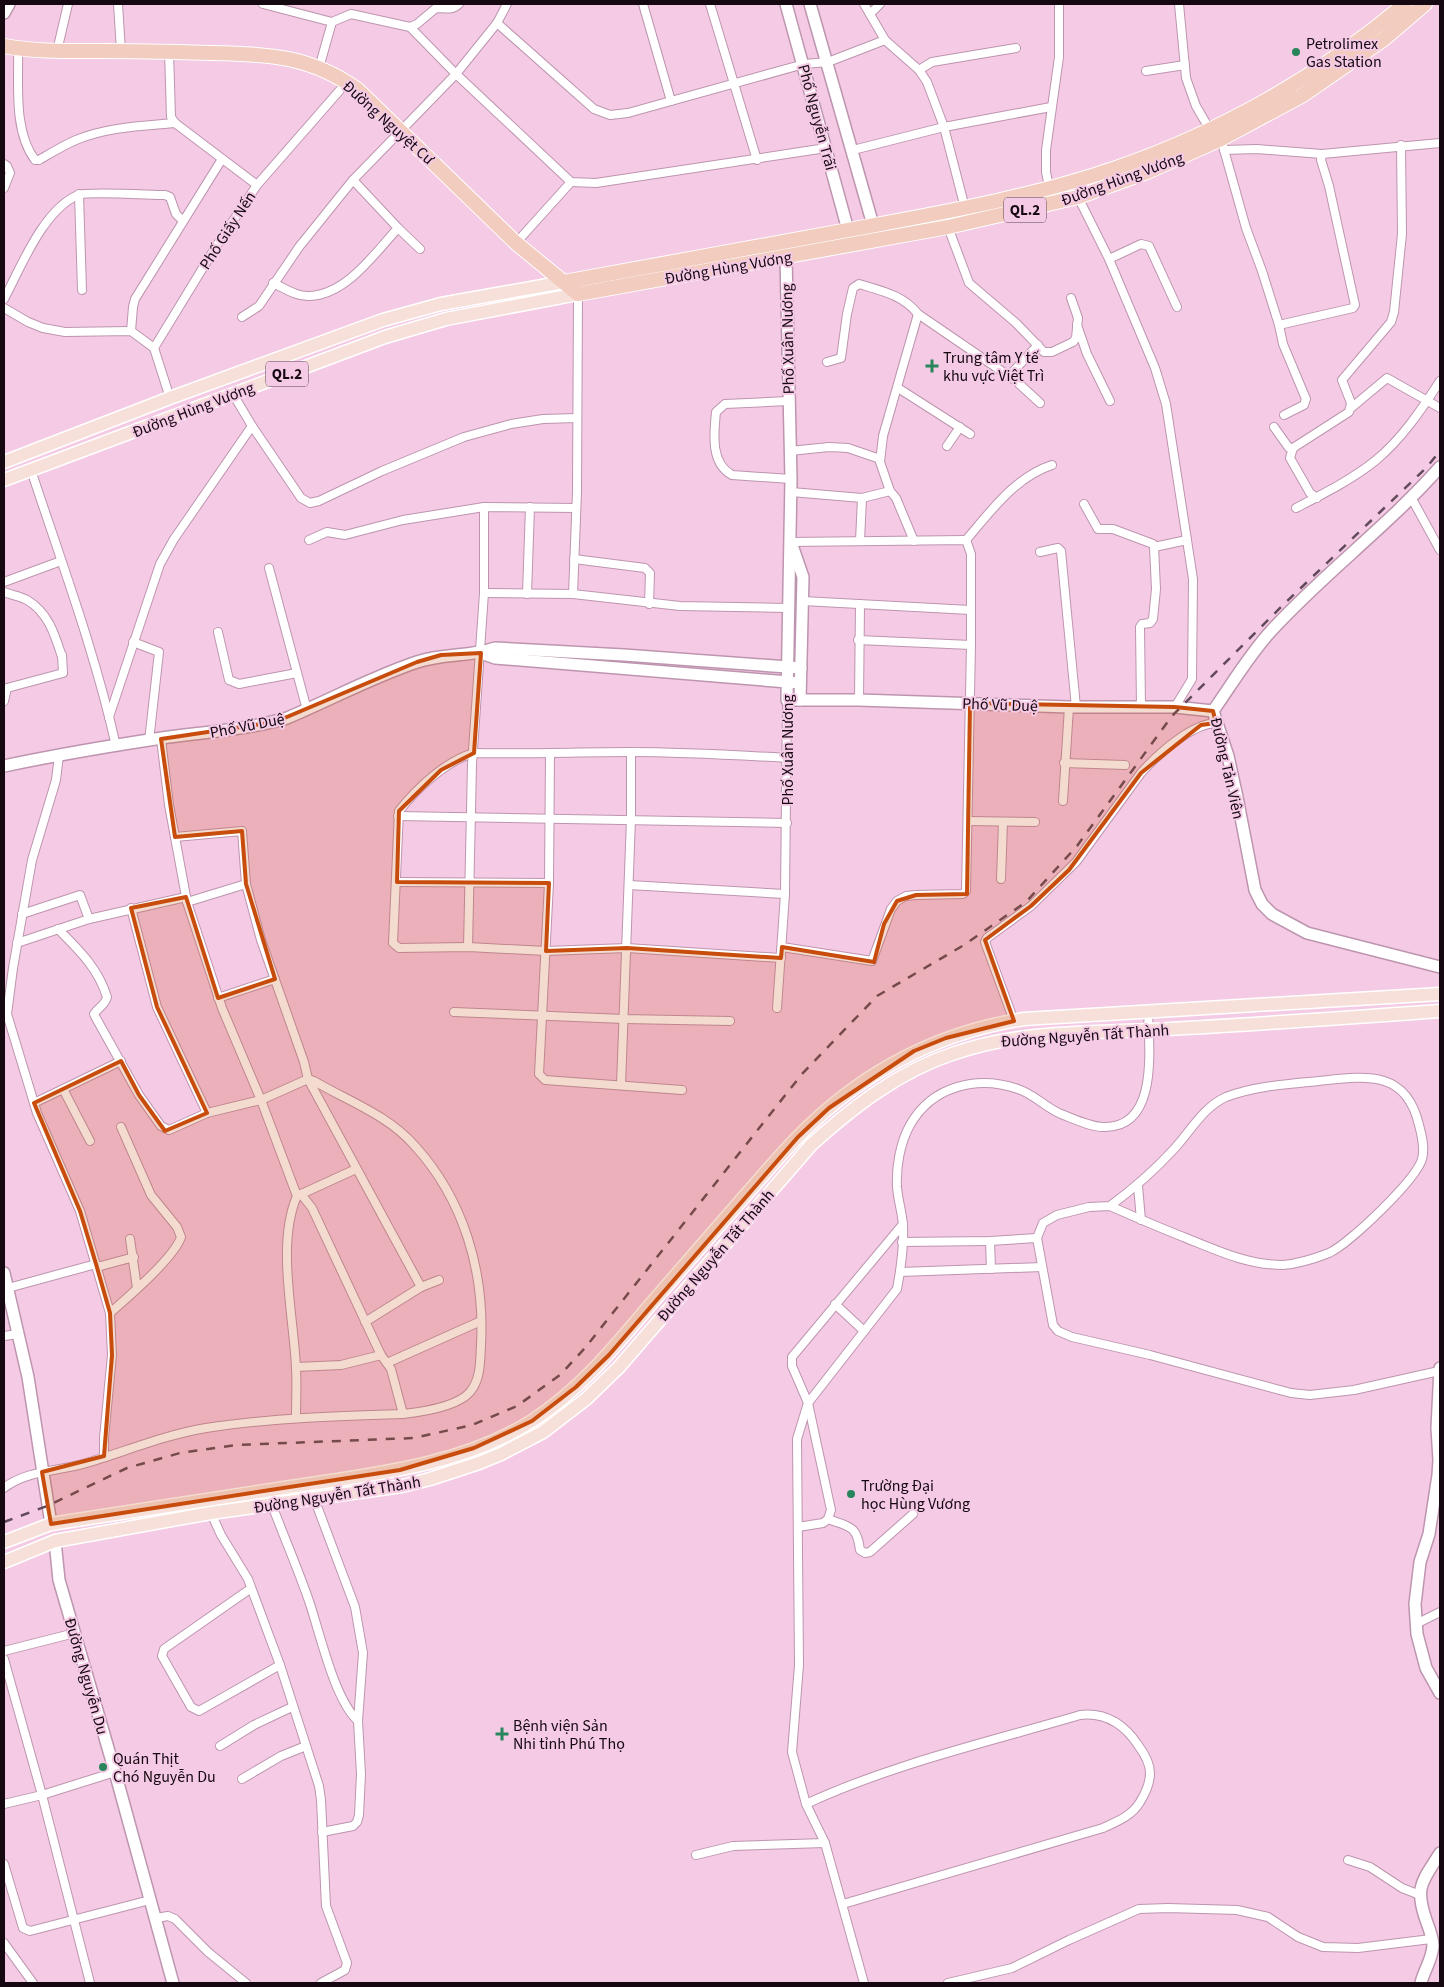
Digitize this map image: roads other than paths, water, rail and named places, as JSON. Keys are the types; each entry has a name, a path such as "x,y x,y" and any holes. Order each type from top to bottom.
{"highway":[{"name":"Đường Hùng Vương","path":"564,282 964,208 1049,188 1218,140 1296,83 1349,48 1405,4"},
{"name":"Đường Hùng Vương","path":"578,294 948,227 1078,197 1147,172 1218,140 1303,95 1384,39 1425,4"},
{"name":"Đường Nguyệt Cư","path":"4,46 18,49 57,51 169,51 276,56 294,59 319,68 347,82 363,94 516,243 578,294"}],"main road":[{"name":"Đường Hùng Vương","path":"4,462 170,398 382,320 441,304 564,282"},
{"name":"Đường Hùng Vương","path":"4,480 385,338 446,319 578,294"},
{"path":"156,404 162,420"},
{"name":"Đường Nguyễn Tất Thành","path":"4,1542 51,1524 400,1470 474,1448 532,1421 576,1387 609,1355 680,1270 780,1156 828,1108 881,1069 914,1051 946,1038 991,1024 1014,1021 1148,1011 1440,994"},
{"name":"Đường Nguyễn Tất Thành","path":"4,1562 55,1541 212,1513 402,1486 430,1479 501,1454 543,1432 586,1399 619,1367 811,1145 837,1122 879,1090 918,1067 952,1053 993,1041 1044,1034 1148,1030 1440,1011"},
{"path":"828,1108 837,1122"},
{"path":"209,1499 212,1513"}],"street":[{"path":"4,13 9,4"},
{"path":"57,51 68,4"},
{"path":"118,4 121,51"},
{"path":"263,4 332,22 351,14 410,27 456,74 571,182 596,184 826,148"},
{"path":"410,27 417,24 436,8 449,9 459,4"},
{"path":"242,317 259,306 299,247 353,180 456,74 497,23 507,4"},
{"path":"643,4 672,101"},
{"path":"710,4 757,160"},
{"name":"Phố Nguyễn Trãi","path":"786,4 848,230"},
{"name":"Phố Nguyễn Trãi","path":"810,4 873,225"},
{"path":"864,4 885,40 919,70 927,82 944,127 964,208"},
{"path":"870,14 880,4"},
{"path":"1049,188 1046,157 1059,57 1059,4"},
{"path":"1180,4 1186,78 1196,106 1218,140 1279,325 1282,344 1306,399 1304,404 1284,415"},
{"path":"319,68 332,22"},
{"path":"497,23 594,109 610,115 628,113 804,64 828,62 885,40"},
{"path":"919,70 932,62 1016,48"},
{"path":"18,49 20,121 23,134 35,160 39,160 76,140 96,134 115,129 175,123"},
{"path":"169,51 171,117 175,123 257,185"},
{"path":"1146,71 1185,65"},
{"name":"Phố Giấy Nến","path":"154,348 215,248 257,185 347,82"},
{"path":"853,150 944,127 1051,107"},
{"path":"1218,140 1257,149 1322,154 1401,145 1440,143"},
{"path":"1351,408 1342,380 1391,322 1394,312 1402,234 1401,145"},
{"path":"1279,325 1353,308 1355,305 1329,186 1321,160 1322,154"},
{"path":"131,331 133,307 136,298 222,159"},
{"path":"4,164 10,173 4,188"},
{"path":"353,180 420,249"},
{"path":"516,243 571,182"},
{"path":"4,299 34,241 47,222 59,208 79,194 170,197 176,214 183,221"},
{"path":"79,194 82,290"},
{"path":"1078,197 1109,259 1155,368 1166,404 1193,579 1194,598 1192,679 1175,707"},
{"path":"948,227 969,283 1048,353 1073,342 1076,338 1078,318 1071,298"},
{"path":"273,283 296,294 310,296 344,284 360,270 398,228"},
{"path":"1109,259 1141,244 1149,246 1177,307"},
{"name":"Phố Xuân Nương","path":"777,1008 785,894 788,758 787,682 790,608 791,479 786,257"},
{"path":"827,362 841,358 847,314 853,288 859,284 895,295 911,305 918,314 1009,376 1040,403"},
{"path":"573,594 576,508 578,294"},
{"path":"4,308 28,322 43,328 65,332 131,331 154,348 170,398"},
{"path":"914,542 896,498 890,491 880,458 883,436 918,314"},
{"path":"1077,325 1082,333 1087,354 1110,401"},
{"path":"1009,376 1038,345"},
{"path":"1317,498 1310,493 1290,458 1293,448 1349,412 1351,408 1387,378 1440,408"},
{"path":"1296,508 1317,498 1376,460 1401,435 1428,401 1440,381"},
{"path":"898,388 970,434"},
{"path":"233,394 252,426 301,498 310,503 319,501 382,471 464,437 511,424 543,419 577,418"},
{"path":"788,401 725,404 716,412 713,441 721,465 725,472 732,476 791,479"},
{"path":"109,716 132,642 160,564 252,426"},
{"path":"947,446 960,427"},
{"path":"1274,427 1288,448 1293,448"},
{"path":"790,451 848,448 880,458"},
{"path":"790,542 966,540 1005,494 1041,468 1052,465"},
{"name":"Đường Tản Viên","path":"1440,467 1412,499 1274,627 1237,676 1215,717 1232,773 1255,890 1262,904 1272,914 1308,932 1440,967"},
{"path":"31,470 109,716 116,746"},
{"path":"791,492 862,498 890,491"},
{"path":"860,542 862,498"},
{"path":"1412,499 1440,550"},
{"path":"1084,504 1098,529 1119,531 1153,544 1154,547 1156,589 1153,619 1150,623 1142,624 1140,627 1141,706"},
{"path":"309,540 327,532 345,535 403,520 484,507 576,508"},
{"path":"468,948 472,764 484,593 484,507"},
{"path":"527,594 530,507"},
{"path":"782,948 872,961 891,909 897,901 906,896 963,894 966,892 971,554 966,540"},
{"path":"1154,547 1187,540"},
{"name":"Phố Xuân Nương","path":"790,542 802,573 800,700"},
{"path":"1040,552 1058,548 1061,551 1072,707 1064,763 1063,801"},
{"path":"574,559 644,568 650,574 648,604"},
{"path":"4,582 61,561"},
{"path":"269,568 307,710"},
{"path":"4,592 26,599 44,613 62,656 63,673 7,688 4,701"},
{"path":"484,593 573,594 648,604 790,608"},
{"path":"803,601 970,610"},
{"path":"859,700 858,640 860,604"},
{"path":"218,632 229,680 233,684 297,673"},
{"path":"858,640 971,645"},
{"path":"132,642 158,652 149,741"},
{"name":"Phố Vũ Duệ","path":"4,764 161,738 239,729 275,722 417,662 441,655 481,653 495,648 801,668"},
{"name":"Phố Vũ Duệ","path":"481,653 495,658 800,683"},
{"name":"Phố Vũ Duệ","path":"787,700 859,700 1072,707 1175,707 1215,717"},
{"path":"1014,1021 985,942 987,938 1031,906 1076,862 1141,773 1153,760 1215,717"},
{"path":"161,738 169,805 186,900 218,998 299,1195 312,1208 381,1355 388,1363 403,1414"},
{"path":"621,1085 629,885 631,752"},
{"path":"781,958 627,948 546,952 396,946 393,943 397,882 398,816 403,805 438,772 463,756 474,753 631,752 788,758"},
{"path":"550,754 546,952 539,1074 543,1079 682,1090"},
{"path":"59,755 54,787 36,843 22,914 6,1014 34,1103 80,1211 110,1313 112,1355 104,1456"},
{"path":"1064,763 1125,766"},
{"path":"398,816 631,818 787,823"},
{"path":"968,821 1034,822"},
{"path":"1001,880 1003,822"},
{"path":"175,837 242,831 246,884 261,940 304,1062 308,1079 421,1288"},
{"path":"397,882 548,883"},
{"path":"17,944 89,919 131,908 186,900 246,884"},
{"path":"629,885 785,894"},
{"path":"22,914 80,895 89,919"},
{"path":"131,908 157,1007 207,1113"},
{"path":"58,929 89,960 103,984 107,997 106,1001 94,1014 139,1095 164,1128 169,1130 207,1113 261,1100 308,1079"},
{"path":"218,998 275,979"},
{"path":"864,1983 825,1843 806,1804 792,1752 799,1665 797,1439 808,1403 897,1289 902,1242 902,1224 897,1187 899,1151 909,1126 921,1109 942,1093 964,1084 989,1082 1018,1089 1059,1114 1094,1126 1111,1127 1121,1124 1130,1120 1140,1107 1146,1093 1149,1048 1148,1011"},
{"path":"454,1012 624,1019 730,1020"},
{"path":"34,1103 121,1061"},
{"path":"1110,1206 1138,1186 1175,1149 1210,1107 1227,1097 1266,1087 1358,1077 1390,1082 1407,1095 1415,1109 1423,1142 1422,1160 1412,1178 1352,1238 1329,1252 1286,1265 1257,1263 1225,1254 1110,1206 1089,1207 1058,1215 1043,1223 1037,1238 1053,1325 1058,1331 1072,1337 1150,1355 1291,1393 1310,1395 1354,1390 1440,1369 1437,1428 1439,1460 1429,1534 1420,1562 1415,1604 1417,1634 1426,1668 1440,1693"},
{"path":"4,1488 9,1484 42,1472 82,1464 104,1456 206,1428 296,1418 428,1412 461,1398 470,1392 479,1373 481,1321 478,1280 472,1250 447,1190 429,1163 402,1133 382,1118 308,1079"},
{"path":"63,1089 90,1141"},
{"path":"110,1313 175,1248 180,1242 181,1233 151,1195 120,1127"},
{"path":"296,1418 296,1367 288,1304 288,1263 292,1209 299,1195 356,1169"},
{"path":"1138,1186 1141,1220"},
{"path":"798,1527 823,1523 828,1519 831,1510 808,1403 792,1366 792,1357 902,1224"},
{"path":"902,1242 990,1242 1037,1238"},
{"path":"130,1239 137,1288"},
{"path":"990,1242 991,1269"},
{"path":"8,1288 134,1257"},
{"path":"900,1272 1042,1267"},
{"path":"4,1274 28,1377 51,1524"},
{"path":"365,1322 421,1288 439,1280"},
{"path":"835,1304 864,1331"},
{"path":"388,1363 481,1321"},
{"path":"4,1336 18,1334"},
{"path":"296,1367 341,1365 381,1355"},
{"path":"314,1498 355,1607 363,1653 358,1721 361,1774 357,1822 353,1826 322,1832"},
{"path":"272,1505 309,1600 338,1688 352,1715 358,1721"},
{"path":"212,1513 221,1535 248,1579 250,1589 280,1665 292,1708 319,1786 326,1906 347,1963 346,1970 321,1983"},
{"path":"828,1519 848,1526 854,1531 858,1535 860,1550 865,1553 870,1552 913,1514"},
{"name":"Đường Nguyễn Du","path":"55,1541 60,1580 116,1772 173,1983"},
{"path":"250,1589 164,1649 162,1656 191,1707 199,1711 280,1665"},
{"path":"1416,1624 1440,1612"},
{"path":"4,1651 75,1633"},
{"path":"4,1659 42,1795 90,1983"},
{"path":"220,1746 254,1725 292,1708"},
{"path":"806,1804 911,1765 1080,1715 1092,1714 1114,1720 1128,1730 1146,1756 1150,1772 1147,1788 1140,1804 1124,1818 1102,1828 842,1904"},
{"path":"242,1779 281,1756 306,1746"},
{"path":"4,1804 42,1795 116,1772"},
{"path":"696,1855 733,1846 825,1843"},
{"path":"1421,1983 1433,1945 1421,1906 1422,1881 1440,1853"},
{"path":"1348,1860 1370,1867 1402,1888 1420,1895"},
{"path":"4,1864 23,1928 30,1931 150,1900"},
{"path":"948,1983 1012,1968 1139,1909 1237,1910 1268,1917 1298,1937 1323,1947 1358,1948 1432,1939"},
{"path":"156,1918 168,1916 175,1919 208,1952 246,1983"},
{"path":"4,1943 7,1953 33,1983"}],"railway":[{"path":"4,1522 47,1506 127,1468 180,1453 236,1445 414,1438 472,1425 517,1406 560,1375 585,1348 802,1074 877,996 964,945 1026,902 1077,846 1172,716 1282,606 1426,468 1440,451"}],"place":[{"name":"Petrolimex Gas Station","path":"1296,52"},
{"name":"Trung tâm Y tế khu vực Việt Trì","path":"932,366"},
{"name":"Trường Đại học Hùng Vương","path":"851,1494"},
{"name":"Bệnh viện Sản Nhi tỉnh Phú Thọ","path":"502,1734"},
{"name":"Quán Thịt Chó Nguyễn Du","path":"103,1767"}]}
